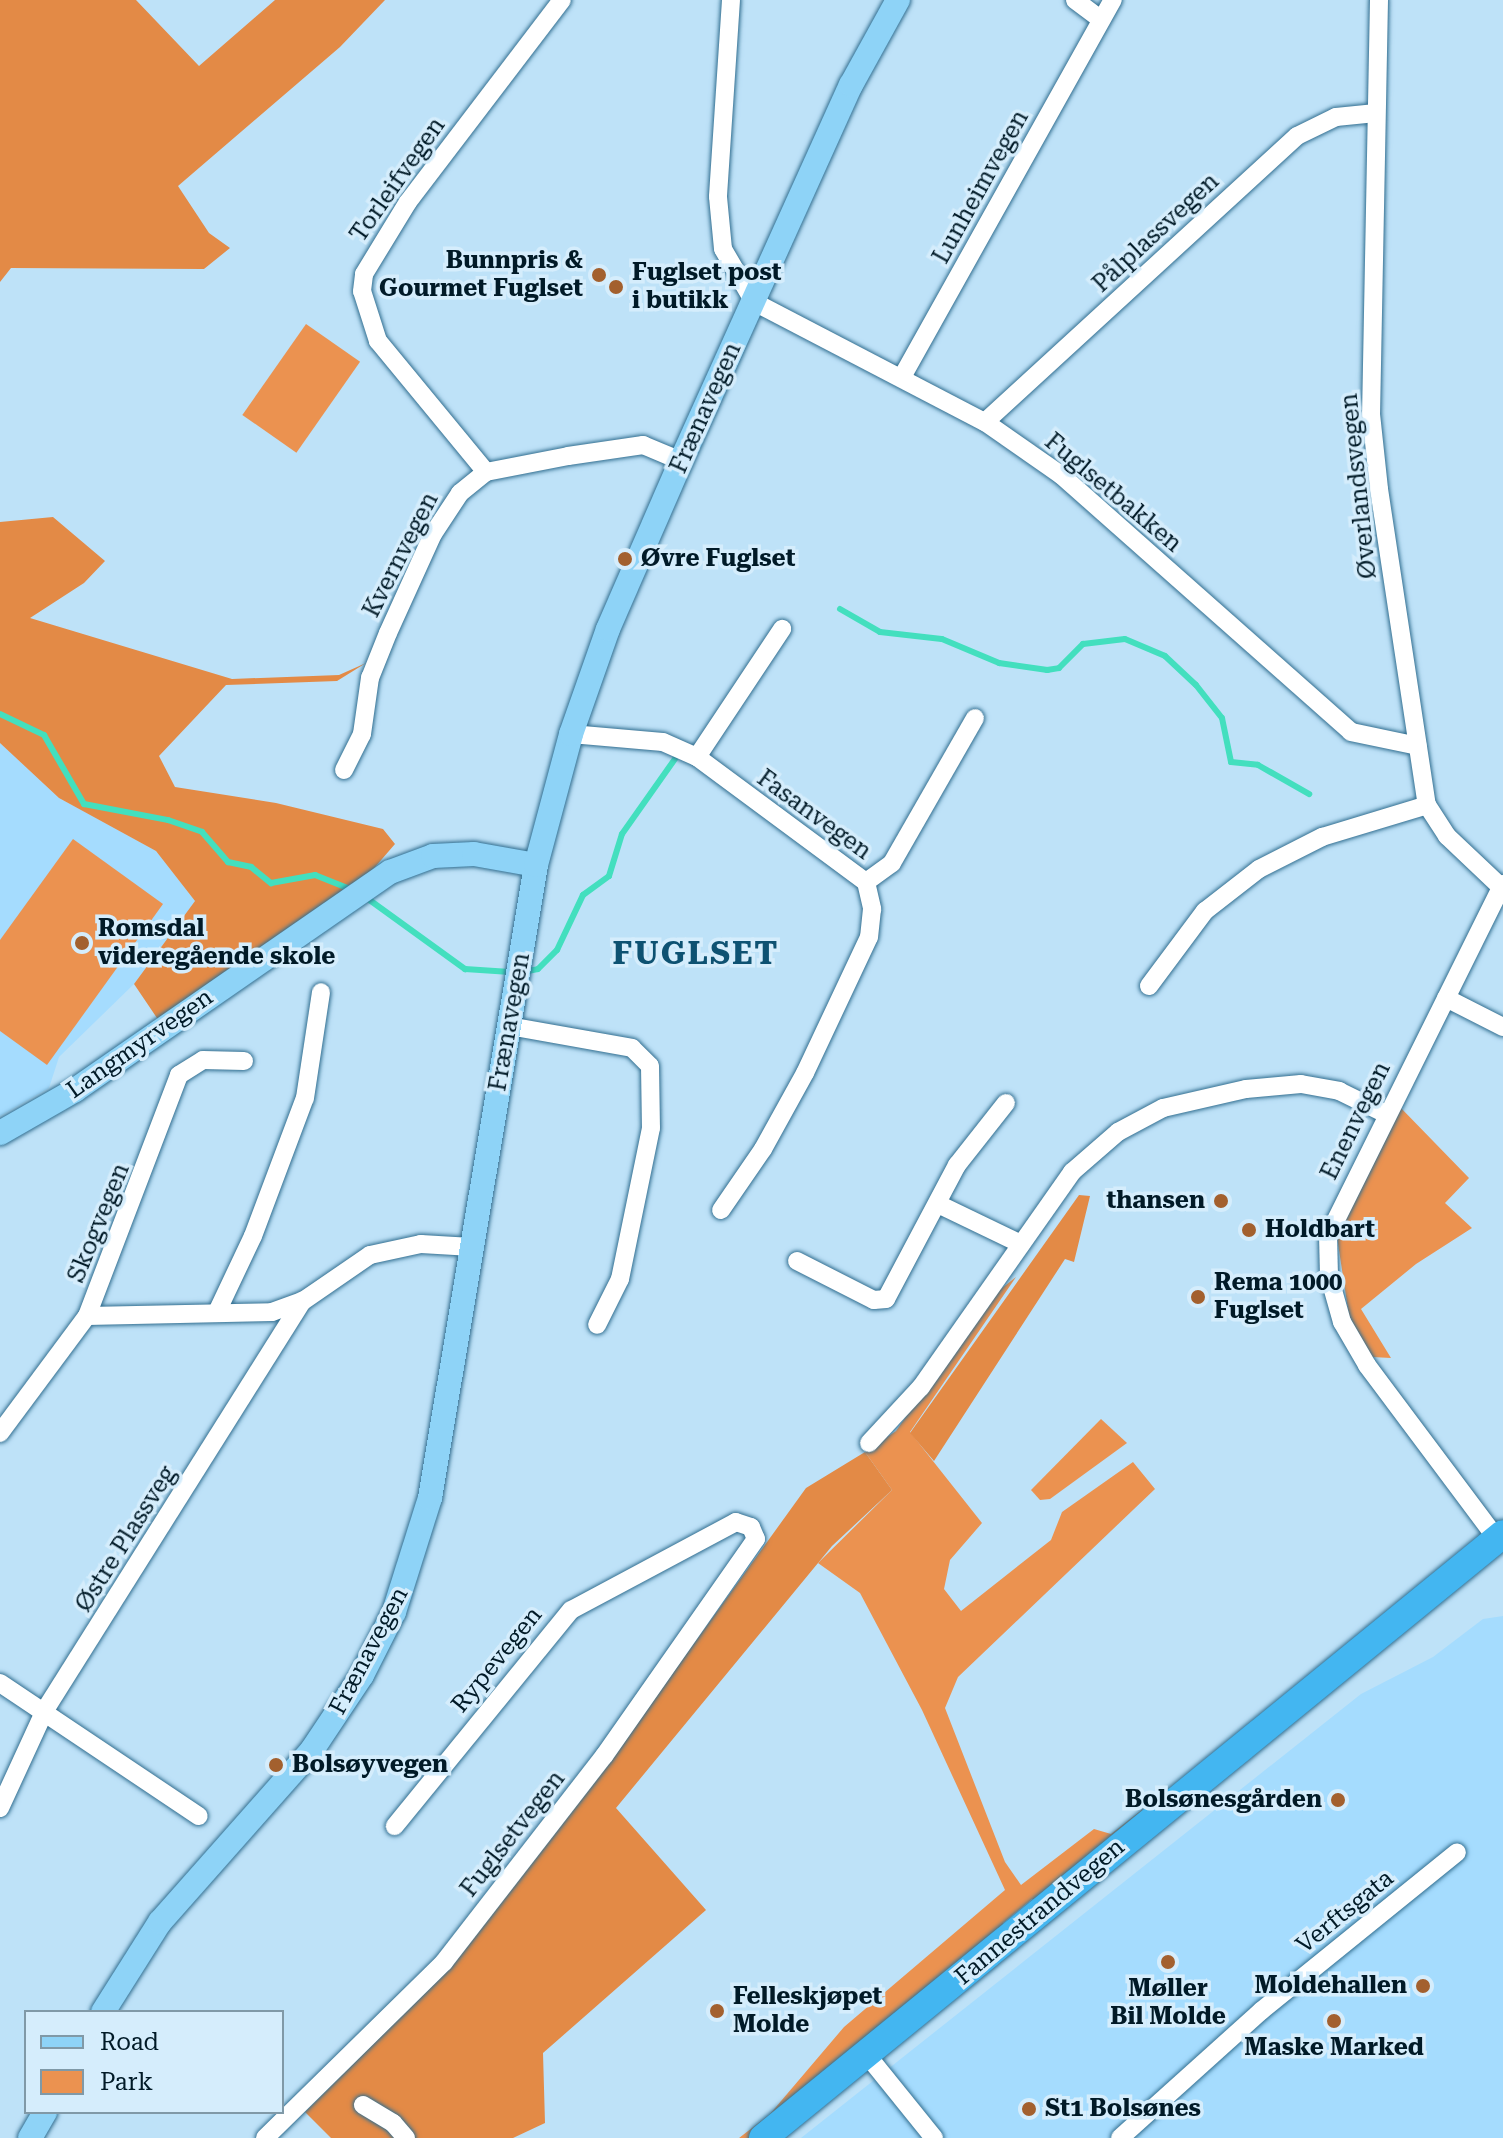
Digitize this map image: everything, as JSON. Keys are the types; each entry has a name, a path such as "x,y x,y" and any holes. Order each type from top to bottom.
{"highway":[{"name":"Fannestrandvegen","path":"791,2138 872,2062 1501,1544"},
{"name":"Fannestrandvegen","path":"763,2138 872,2062"}],"main road":[{"name":"Frænavegen","path":"104,2010 160,1922 312,1750 362,1675 394,1612 430,1498 536,865 571,734 608,629 681,461 851,85 898,0"},
{"name":"Langmyrvegen","path":"0,1133 75,1090 390,872 433,856 474,854 536,865"},
{"path":"30,2138 44,2114"}],"street":[{"name":"Torleifvegen","path":"486,472 382,348 368,315 363,282 376,250 408,202 562,0"},
{"path":"731,0 718,197 723,249 754,302"},
{"path":"1075,0 1100,19"},
{"name":"Lunheimvegen","path":"902,377 1113,0"},
{"name":"Øverlandsvegen","path":"1379,0 1371,414 1427,805 1447,836 1502,885"},
{"name":"Pålplassvegen","path":"985,422 1297,136 1336,117 1376,113"},
{"name":"Fuglsetbakken","path":"754,302 985,422 1061,475 1351,732 1418,746"},
{"path":"486,472 643,445 681,461"},
{"name":"Kvernvegen","path":"344,770 362,734 370,678 405,591 455,501 486,472"},
{"path":"697,757 782,629"},
{"path":"866,882 892,863 975,718"},
{"name":"Fasanvegen","path":"571,734 663,742 697,757 866,882 872,909 869,937 805,1073 763,1149 721,1210"},
{"path":"1149,986 1205,911 1259,869 1322,837 1427,805"},
{"name":"Enenvegen","path":"1501,1544 1367,1365 1342,1322 1332,1286 1328,1236 1384,1113 1502,885"},
{"path":"217,1312 253,1236 305,1098 321,992"},
{"path":"1446,998 1503,1027"},
{"path":"509,1026 632,1048 650,1066 648,1143 620,1279 597,1325"},
{"name":"Skogvegen","path":"0,1433 87,1316 179,1075 203,1060 244,1061"},
{"path":"869,1443 921,1387 1072,1172 1118,1132 1163,1108 1246,1089 1301,1084 1339,1091 1384,1113"},
{"path":"797,1261 866,1296 886,1299 957,1165 1006,1103"},
{"path":"938,1204 1021,1244"},
{"path":"87,1316 272,1312 303,1301 370,1255 421,1244 472,1247"},
{"name":"Østre Plassveg","path":"0,1808 45,1710 303,1301"},
{"name":"Rypevegen","path":"395,1826 571,1610 627,1575 736,1522 751,1527"},
{"name":"Fuglsetvegen","path":"265,2138 444,1962 604,1756 756,1539 751,1527"},
{"path":"0,1683 45,1710 199,1816"},
{"name":"Verftsgata","path":"1120,2138 1261,2011 1457,1852"},
{"path":"872,2062 934,2138"},
{"path":"363,2105 393,2123 406,2138"}],"shaded area":[{"path":"0,0 136,0 199,66 275,0 385,0 340,47 178,186 209,233 230,248 204,269 11,268 0,282"},
{"path":"53,517 105,561 84,583 30,618 232,679 339,675 366,663 337,681 226,685 159,756 175,787 276,803 383,829 395,844 331,918 159,1021 134,984 195,901 156,851 59,798 0,743 0,522"},
{"name":"Romsdal videregående skole","path":"0,743 59,798 156,851 195,901 134,984 59,1057 49,1088 0,1116"},
{"path":"1079,1195 1090,1196 1074,1262 1065,1259 934,1461 910,1433"},
{"path":"865,1452 892,1490 832,1546 616,1808 706,1910 543,2053 545,2123 513,2138 331,2138 305,2112 450,1967 610,1760 806,1488"},
{"path":"1503,1616 1503,2138 801,2138 1361,1694 1433,1657 1483,1619"}],"green space":[{"path":"306,324 360,362 296,453 242,415"},
{"path":"73,839 163,904 47,1065 0,1031 0,940"},
{"path":"1399,1106 1469,1178 1445,1203 1472,1228 1416,1264 1361,1309 1391,1358 1372,1357 1349,1316 1337,1237"},
{"path":"1016,1277 910,1432 982,1523 950,1560 944,1589 961,1611 1051,1540 1062,1512 1133,1462 1155,1489 958,1677 945,1708 1005,1862 1021,1885 1094,1829 1111,1834 1180,1780 1039,1904 1032,1899 1003,1923 1006,1930 754,2138 739,2138 770,2114 844,2027 1005,1890 922,1710 860,1593 818,1563 892,1490 865,1452 896,1431 987,1300"},
{"path":"1101,1419 1127,1443 1050,1499 1040,1500 1031,1490"}],"waterway":[{"path":"840,609 880,632 942,639 999,663 1047,670 1059,668 1083,644 1125,639 1165,656 1196,685 1222,718 1231,762 1258,765 1309,794"},
{"path":"0,714 44,735 84,804 168,820 202,832 228,862 251,867 271,883 315,875 355,891"},
{"path":"523,972 538,969 557,950 583,895 609,876 622,834 677,756"},
{"path":"364,896 465,969 512,972"}],"place":[{"name":"Bunnpris & Gourmet Fuglset","path":"599,275"},
{"name":"Fuglset post i butikk","path":"616,287"},
{"name":"Øvre Fuglset","path":"625,559"},
{"name":"Romsdal videregående skole","path":"82,943"},
{"name":"thansen","path":"1221,1201"},
{"name":"Holdbart","path":"1249,1230"},
{"name":"Rema 1000 Fuglset","path":"1198,1297"},
{"name":"Bolsøyvegen","path":"276,1765"},
{"name":"Bolsønesgården","path":"1338,1800"},
{"name":"Møller Bil Molde","path":"1168,1962"},
{"name":"Moldehallen","path":"1423,1986"},
{"name":"Felleskjøpet Molde","path":"717,2011"},
{"name":"Maske Marked","path":"1334,2021"},
{"name":"St1 Bolsønes","path":"1029,2109"}],"district":[{"name":"FUGLSET","path":"696,953"}]}
